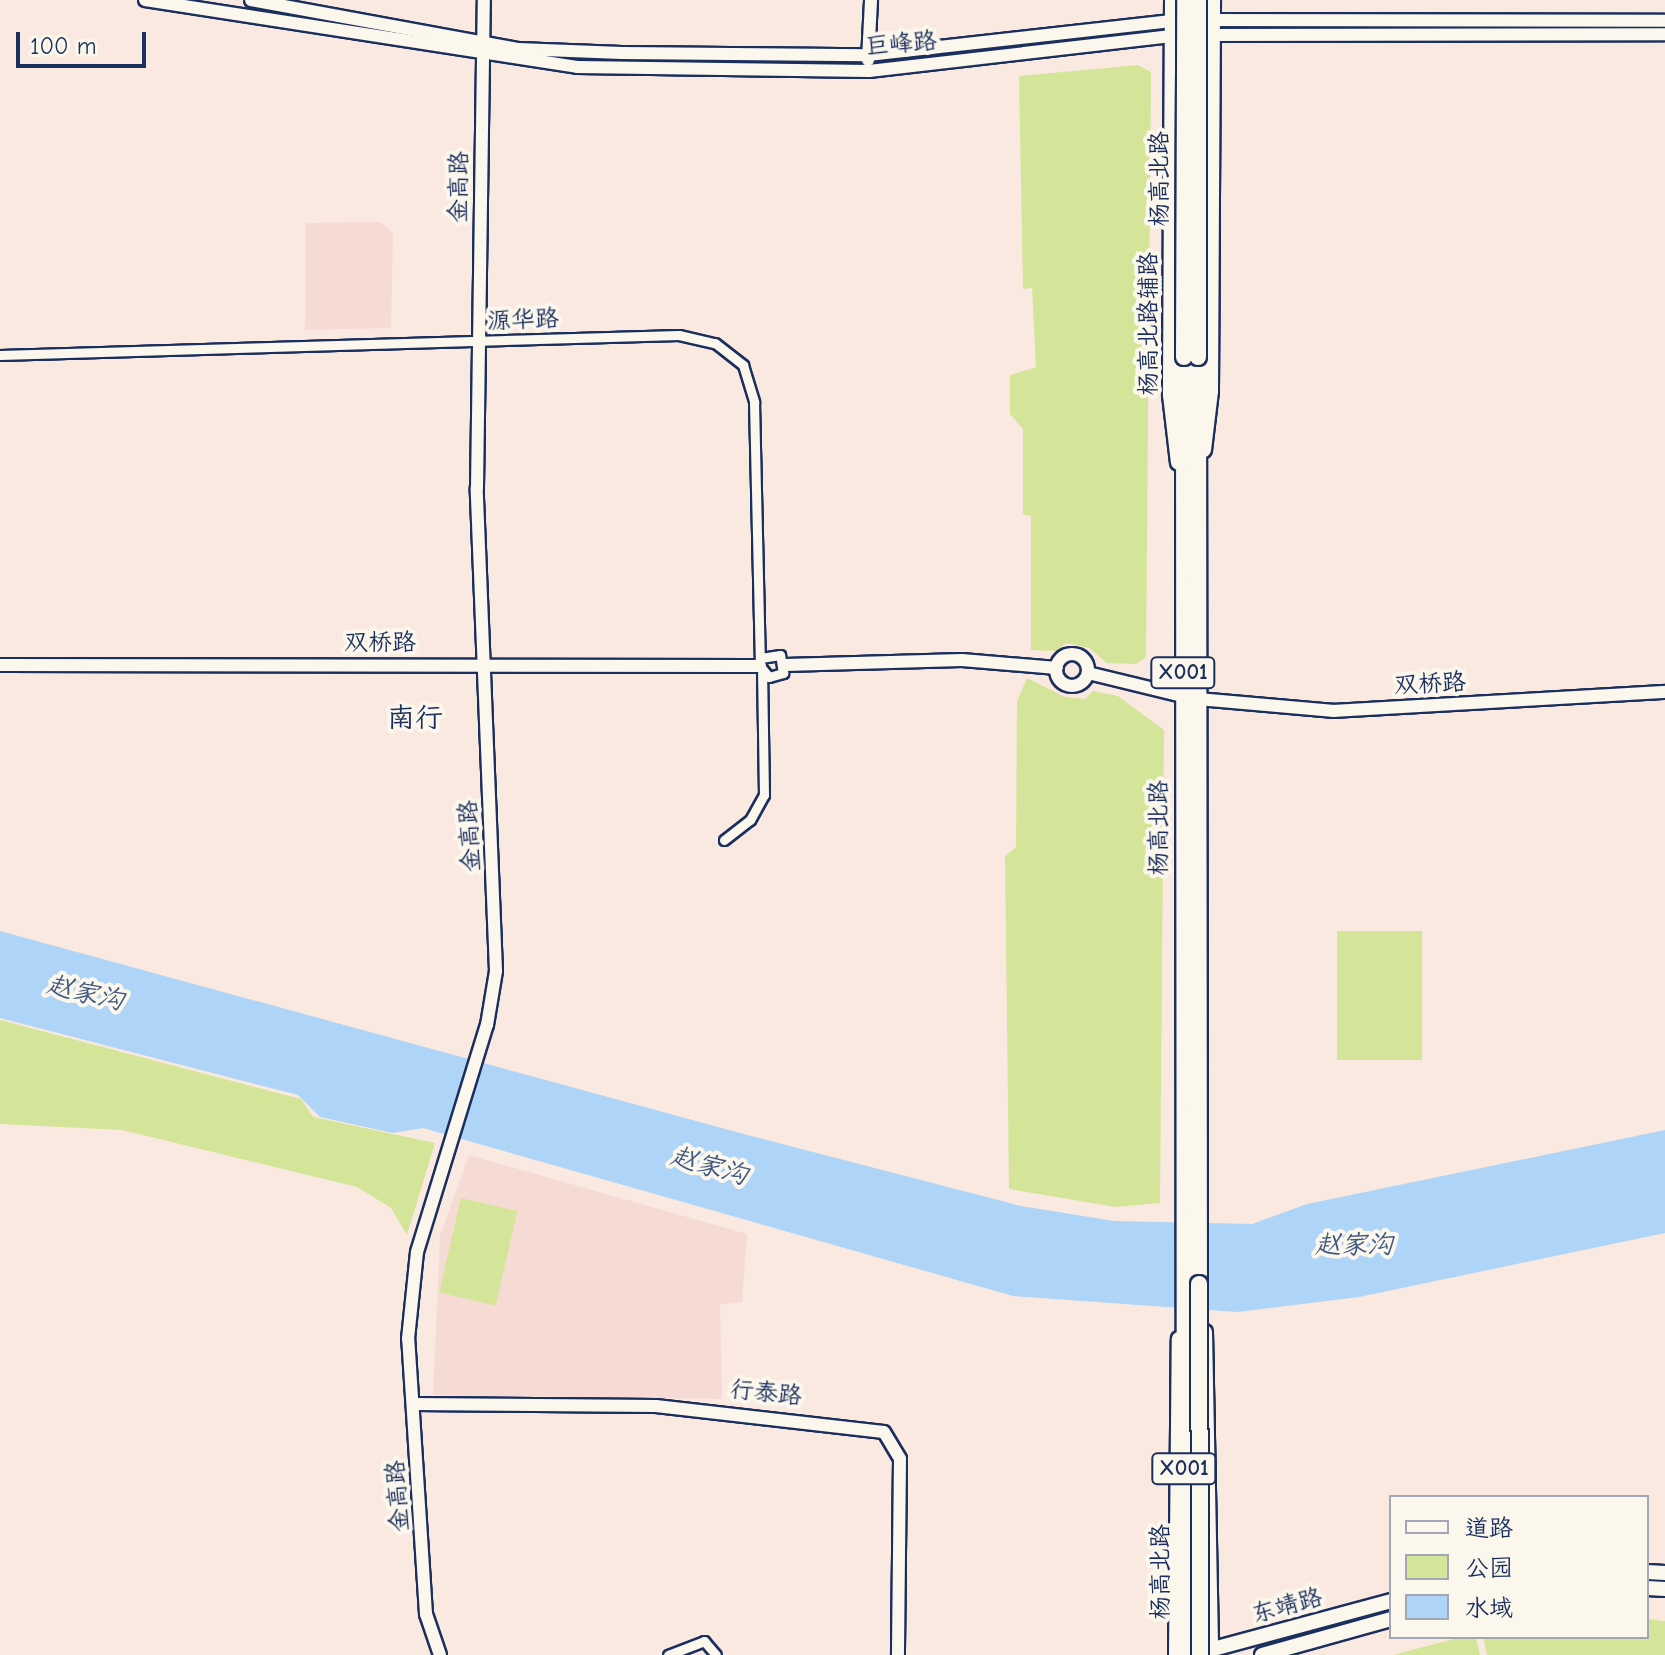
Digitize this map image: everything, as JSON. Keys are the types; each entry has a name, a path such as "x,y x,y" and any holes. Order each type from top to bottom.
{"highway":[{"name":"杨高北路","path":"1185,0 1191,357"},
{"name":"杨高北路","path":"1185,1655 1192,1283 1191,357 1198,0"},
{"name":"杨高北路","path":"1192,1283 1207,1653"}],"main road":[{"name":"巨峰路","path":"145,0 482,56 565,66 869,71 1172,36 1213,28 1665,21"},
{"name":"巨峰路","path":"251,0 483,41 622,53 868,55 1172,20 1213,28 1665,34"},
{"name":"金高路","path":"440,1655 426,1614 410,1317 417,1252 487,1025 497,941 483,665 479,341 484,0"},
{"path":"869,71 871,0"},
{"name":"杨高北路辅路","path":"1172,0 1170,395 1190,503"},
{"name":"X001","path":"1190,503 1211,391 1213,0"},
{"name":"双桥路","path":"785,665 962,660 1057,668 1075,655 1088,673 1190,698 1334,711 1665,692"},
{"name":"双桥路","path":"0,665 761,666"},
{"name":"双桥路","path":"1057,668 1070,686 1088,673"},
{"name":"X001","path":"1192,1283 1210,1379 1211,1510 1207,1653"},
{"name":"X001","path":"1176,1655 1175,1377 1192,1283"},
{"name":"行泰路","path":"414,1404 679,1407 884,1432 900,1459 897,1655"},
{"name":"东靖路","path":"1194,1655 1389,1602"},
{"name":"东靖路","path":"1262,1655 1389,1620"}],"street":[{"name":"源华路","path":"0,355 679,335 715,343 743,365 754,402 764,795 750,820 724,840"},
{"path":"776,653 785,665 777,677 761,666 776,653"},
{"path":"668,1655 704,1641 716,1655"}],"shaded area":[{"path":"380,222 393,233 391,328 305,330 306,223"},
{"path":"469,1155 747,1234 742,1302 720,1304 722,1399 433,1395 440,1236"}],"green space":[{"path":"1138,65 1151,72 1146,657 1136,664 1107,663 1089,648 1066,643 1056,651 1031,650 1031,516 1023,514 1023,429 1010,414 1010,375 1036,367 1032,288 1023,289 1019,76"},
{"path":"1027,678 1065,697 1085,699 1093,691 1118,696 1164,730 1160,1203 1116,1207 1009,1189 1005,856 1016,847 1017,701"},
{"path":"1337,931 1422,931 1422,1060 1337,1060"},
{"path":"0,1020 301,1099 313,1117 435,1143 407,1235 391,1208 357,1187 122,1130 0,1124"},
{"path":"461,1198 518,1211 496,1306 439,1293"},
{"path":"1649,1619 1665,1621 1665,1655 1487,1655 1483,1639 1649,1639"},
{"path":"1453,1639 1476,1639 1480,1655 1393,1655"}],"water":[{"name":"赵家沟","path":"0,931 740,1133 1021,1206 1114,1221 1252,1224 1307,1204 1665,1130 1665,1233 1359,1297 1237,1312 1013,1296 423,1128 393,1133 320,1117 298,1095 0,1018"}],"district":[{"name":"南行","path":"415,718"}]}
